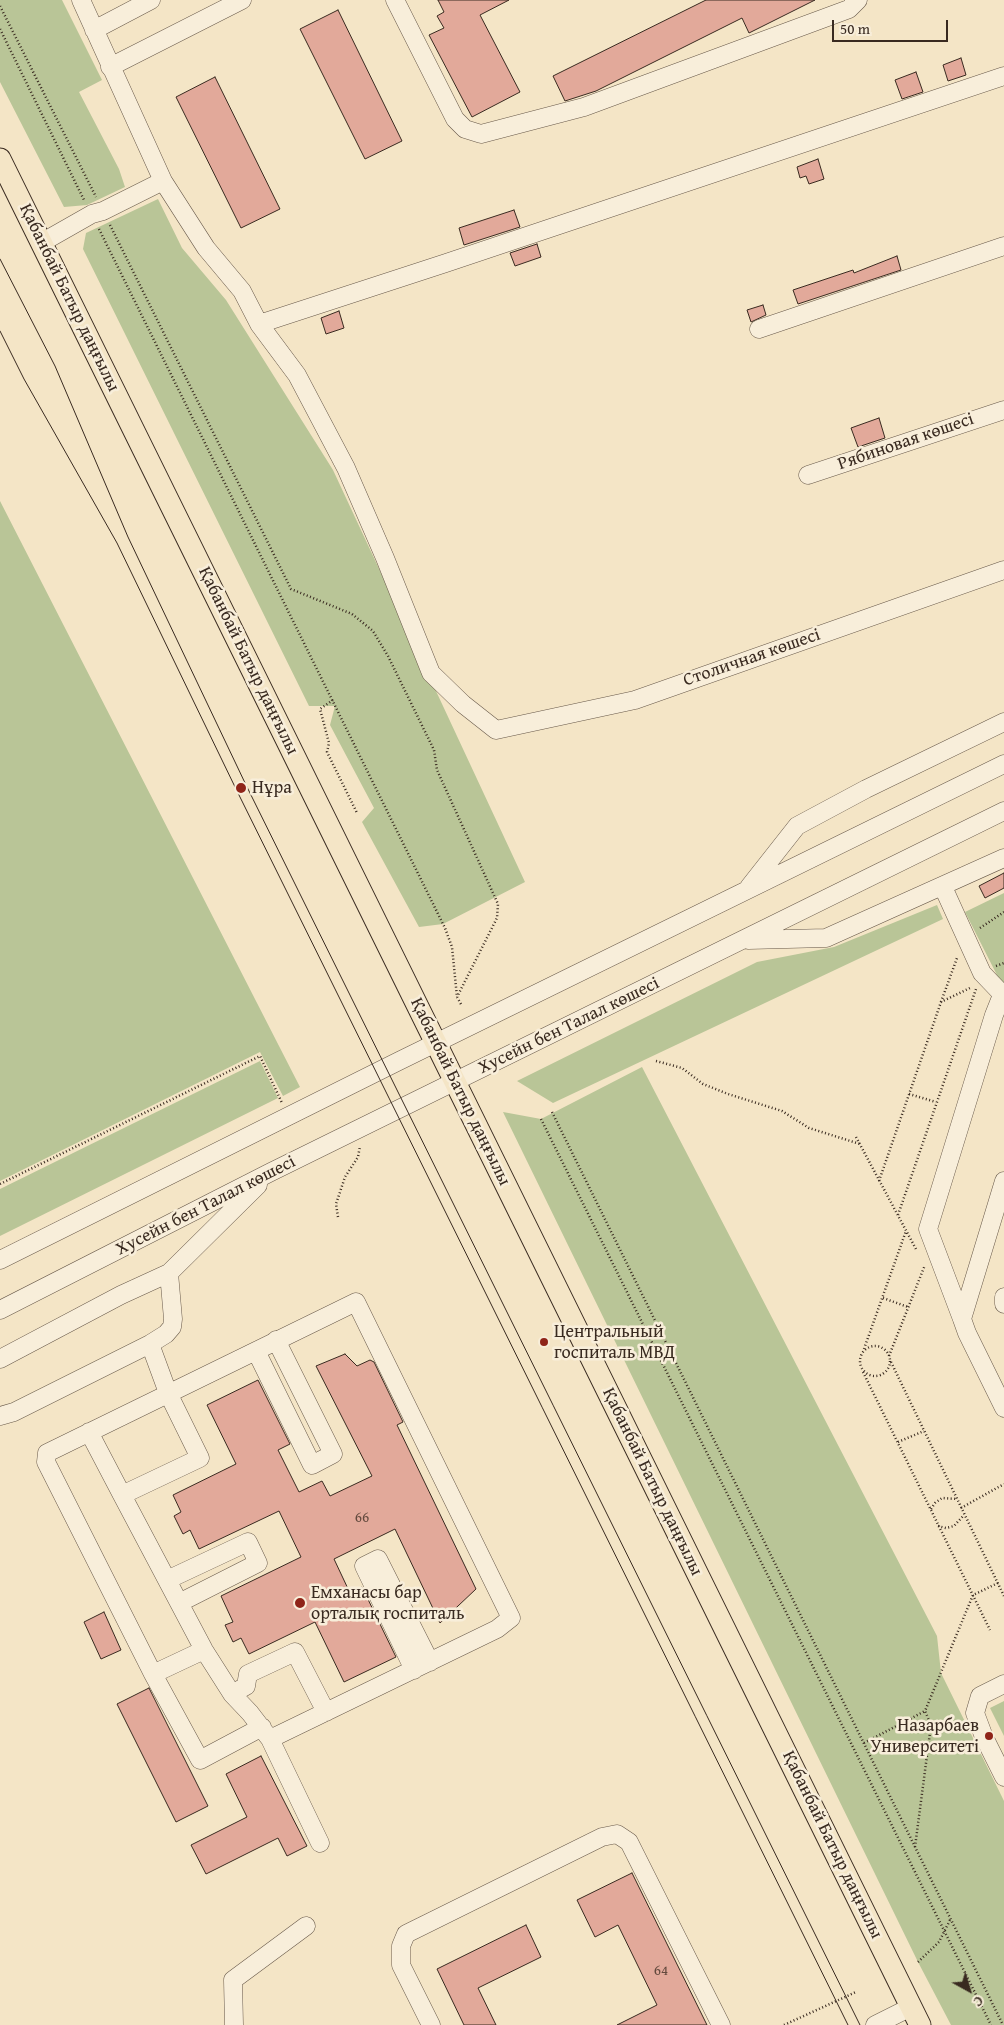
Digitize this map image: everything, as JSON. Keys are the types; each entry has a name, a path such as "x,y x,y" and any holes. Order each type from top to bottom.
{"main road":[{"name":"Қабанбай Батыр даңғылы","path":"0,160 437,1043 915,2016"}],"street":[{"path":"81,0 110,68 163,181 206,248 242,291 259,324 1004,76"},
{"path":"94,30 152,0"},
{"path":"110,68 242,0"},
{"path":"395,0 455,119 465,129 480,134 584,106 849,9 858,0"},
{"path":"41,243 163,181"},
{"path":"759,329 1004,246"},
{"name":"Столичная көшесі","path":"259,324 297,375 346,468 385,558 431,673 463,704 496,730 635,700 1004,570"},
{"name":"Рябиновая көшесі","path":"808,475 1004,410"},
{"path":"746,891 797,826 866,789 1004,722"},
{"path":"0,1260 1004,764"},
{"name":"Хусейн бен Талал көшесі","path":"0,1310 271,1172 1004,811"},
{"path":"742,940 826,938 1004,858"},
{"path":"943,887 982,973 1003,996 994,1016 928,1229 967,1333 1004,1408"},
{"path":"0,1359 121,1295 169,1272 271,1172"},
{"path":"962,1319 1004,1181"},
{"path":"0,1416 14,1412 150,1344 166,1334 172,1327 173,1319 169,1272"},
{"path":"1004,1297 1004,1304"},
{"path":"356,1302 512,1618 497,1629 326,1712 266,1733 200,1760 153,1674 46,1462 47,1452 256,1351 356,1302"},
{"path":"256,1351 312,1465 332,1454 276,1340"},
{"path":"122,1495 200,1458 168,1393 150,1344"},
{"path":"89,1432 204,1650 232,1694 266,1733 320,1843"},
{"path":"166,1580 248,1542 258,1563 179,1603"},
{"path":"414,1670 364,1566 378,1559 430,1662"},
{"path":"153,1674 204,1650"},
{"path":"232,1694 246,1686 248,1674 296,1652 326,1712"},
{"path":"1004,1684 980,1696 975,1713 984,1737 1004,1777"},
{"path":"431,2025 401,1966 400,1946 406,1934 602,1836 617,1834 629,1842 721,2025"},
{"path":"234,2025 233,1980 306,1926"},
{"path":"875,2025 915,2016"}],"path":[{"path":"0,6 97,213 445,928 452,947 457,997 462,1006"},
{"path":"0,28 291,589 352,614 373,631 388,656 434,750 437,770 498,904 497,918 457,997"},
{"path":"333,700 320,709 329,743 328,752 357,813"},
{"path":"880,1181 941,1002 978,984 898,1214"},
{"path":"0,1184 260,1056 289,1116"},
{"path":"656,1061 682,1068 703,1084 728,1094 782,1111 809,1128 860,1144"},
{"path":"909,1094 937,1102"},
{"path":"552,1112 1003,2025"},
{"path":"541,1119 991,2025"},
{"path":"338,1217 336,1204 345,1178 358,1157 363,1127"},
{"path":"856,1137 920,1256"},
{"path":"906,1231 859,1360 863,1372 990,1630"},
{"path":"889,1356 934,1243"},
{"path":"883,1298 908,1307"},
{"path":"864,1349 876,1345 887,1350 891,1362 1004,1596"},
{"path":"863,1372 874,1377 885,1373 891,1362"},
{"path":"898,1442 924,1431"},
{"path":"961,1508 1004,1484"},
{"path":"931,1510 935,1503 942,1498 957,1499"},
{"path":"938,1526 946,1528 954,1526 964,1515"},
{"path":"864,1743 925,1711 973,1595 998,1583"},
{"path":"915,1848 931,1725 925,1711"},
{"path":"918,1962 939,1942 951,1920"},
{"path":"784,2025 856,1992"}],"green space":[{"path":"0,0 62,0 102,80 79,92 119,169 125,187 87,205 64,207 0,82"},
{"path":"158,199 182,248 226,300 333,470 525,882 443,924 419,927 362,822 374,808 330,725 335,706 309,706 83,249 86,233"},
{"path":"0,501 300,1087 283,1096 260,1052 0,1181"},
{"path":"1004,893 1004,984 1001,983 965,912"},
{"path":"937,905 943,919 553,1103 517,1081 757,962 834,947"},
{"path":"260,1061 278,1098 0,1236 0,1189"},
{"path":"642,1067 937,1636 941,1673 1004,1801 1004,2025 951,2025 918,1962 503,1112 541,1119"},
{"path":"1004,1701 1004,1736 990,1708"}],"building":[{"path":"438,0 509,0 480,15 520,92 472,117 429,35 444,28 437,16 444,12"},
{"path":"706,0 815,0 749,33 742,18 596,91 565,101 553,76"},
{"path":"338,10 402,141 365,159 300,29"},
{"path":"961,58 966,75 948,81 943,65"},
{"path":"916,72 923,92 902,99 895,80"},
{"path":"215,77 280,209 241,228 176,97"},
{"path":"818,159 824,179 809,184 806,176 800,178 797,167"},
{"path":"514,210 520,227 464,245 459,228"},
{"path":"537,244 541,257 515,266 510,253"},
{"path":"897,256 901,270 798,304 793,290 853,270 854,273"},
{"path":"763,305 766,315 751,322 747,310"},
{"path":"339,311 344,328 326,334 321,318"},
{"path":"879,418 885,438 858,447 851,428"},
{"path":"1004,873 1004,888 985,898 979,886"},
{"path":"345,1354 357,1366 370,1360 374,1362 403,1422 397,1425 476,1589 440,1623 395,1529 334,1559 350,1593 362,1587 396,1657 344,1682 315,1622 249,1654 241,1638 233,1642 225,1625 233,1622 221,1596 301,1557 279,1511 199,1549 190,1530 183,1534 174,1516 181,1512 173,1495 236,1464 207,1405 258,1380 290,1444 278,1450 299,1492 322,1481 330,1496 372,1476 316,1366"},
{"path":"104,1612 121,1650 101,1659 84,1622"},
{"path":"149,1688 208,1806 176,1822 117,1704"},
{"path":"261,1756 307,1846 287,1856 278,1838 206,1874 191,1845 247,1817 226,1774"},
{"path":"632,1873 707,2025 617,2025 657,2005 618,1925 595,1937 577,1900"},
{"path":"526,1925 541,1957 478,1988 496,2025 464,2025 437,1969"}],"tram line":[{"path":"0,259 55,366 128,537 246,785 860,2025"},
{"path":"0,331 24,379 117,543 236,789 848,2025"}],"place":[{"name":"Нұра","path":"241,788"},
{"name":"Центральный госпиталь МВД","path":"544,1342"},
{"name":"Емханасы бар орталық госпиталь","path":"300,1603"},
{"name":"Назарбаев Университеті","path":"989,1736"}]}
